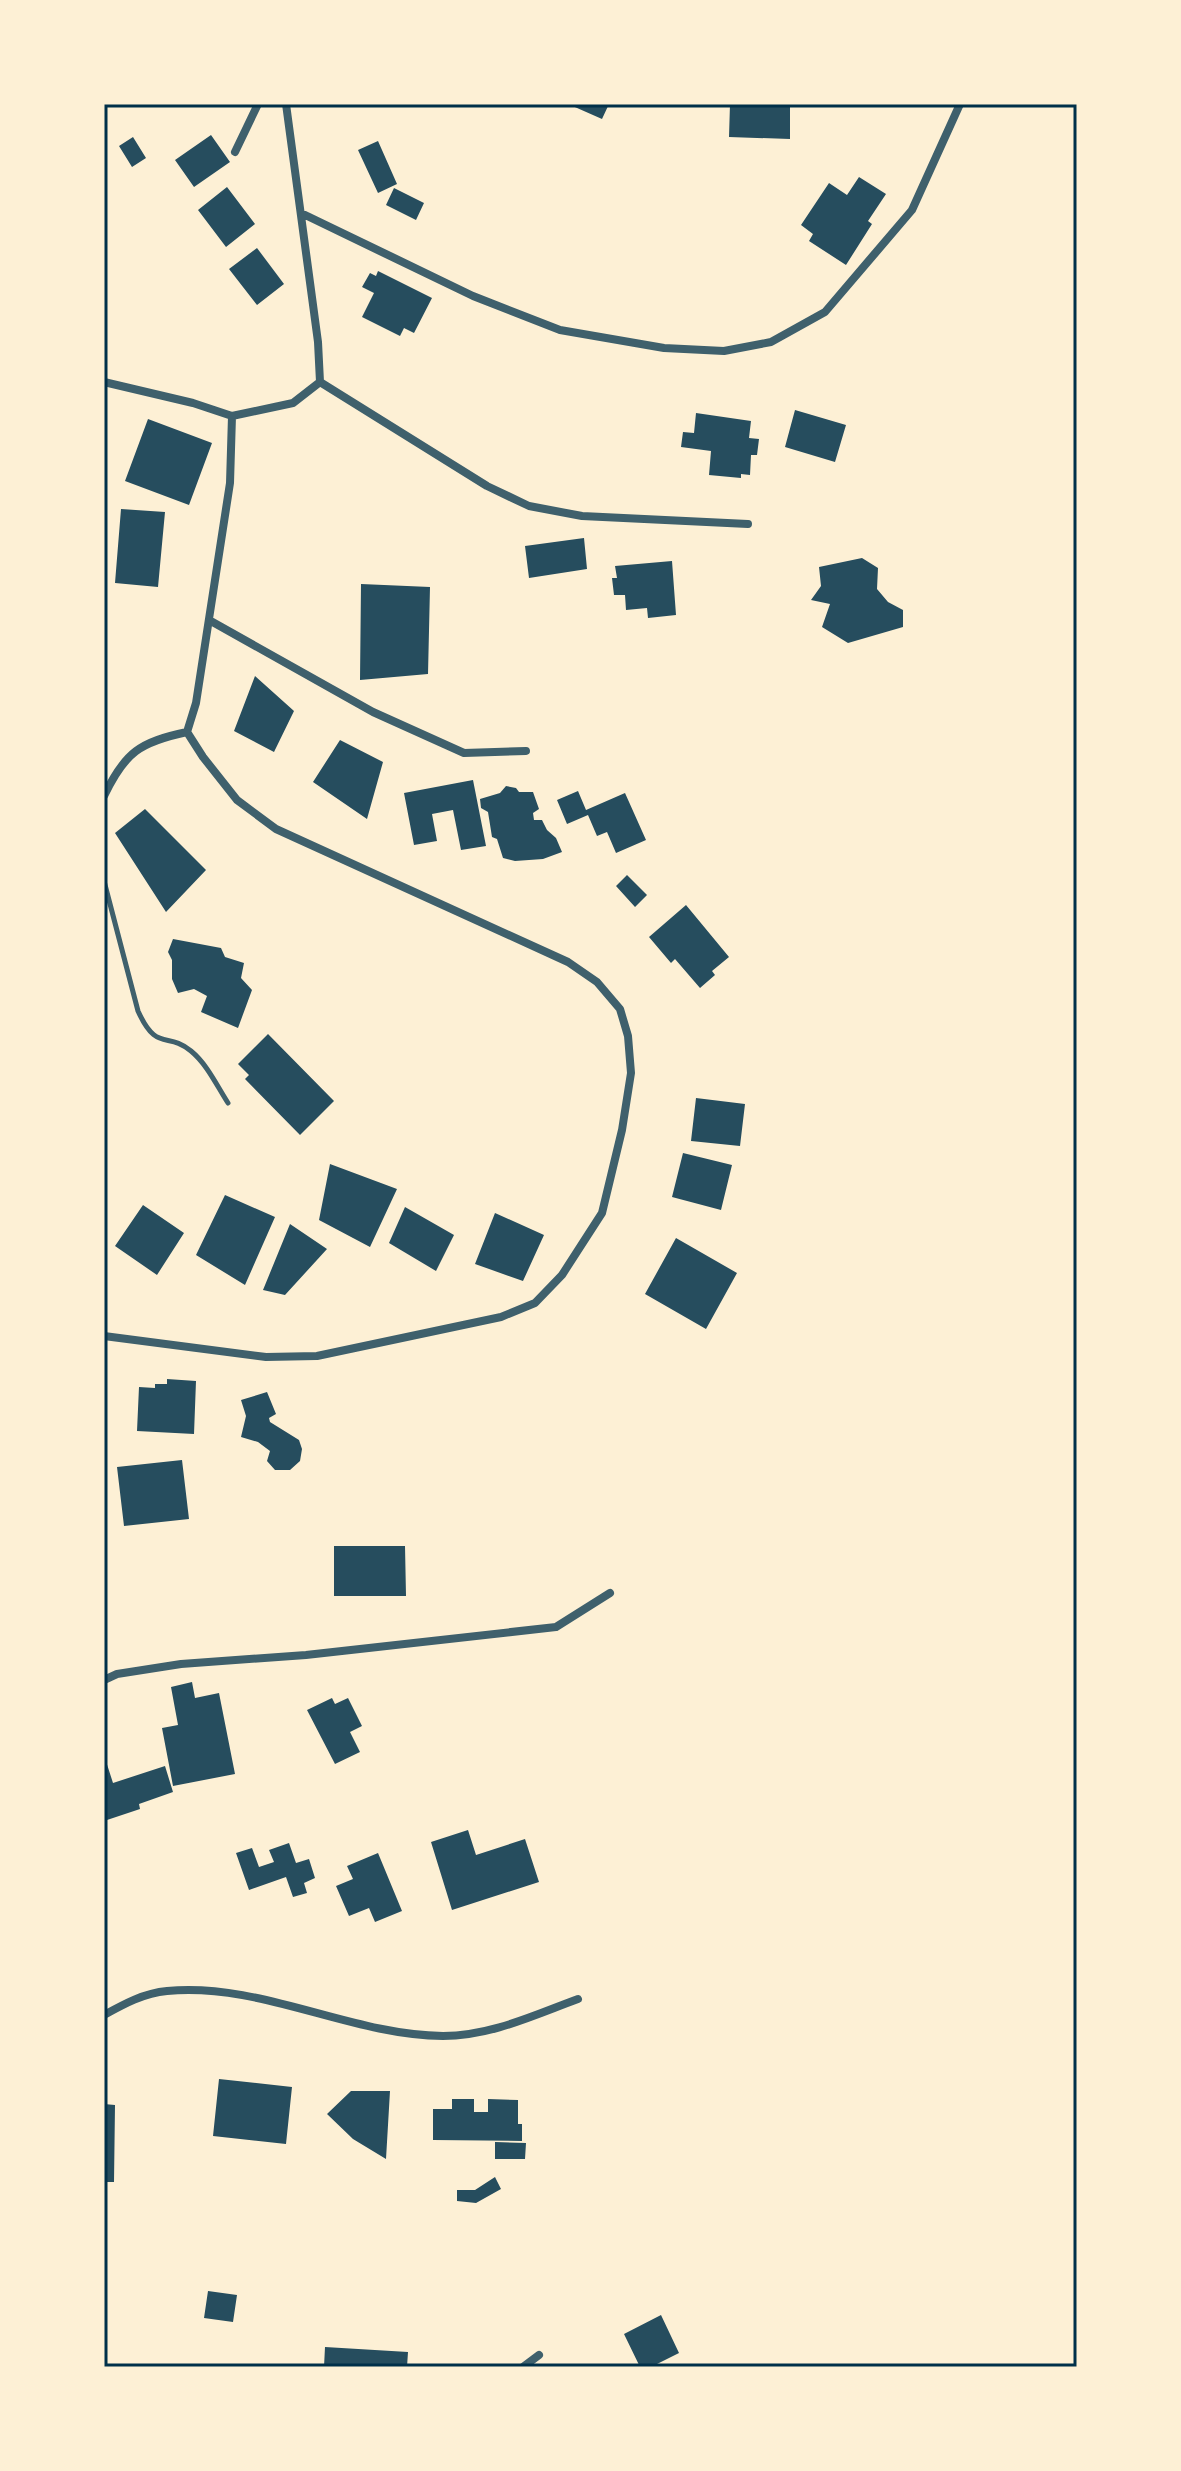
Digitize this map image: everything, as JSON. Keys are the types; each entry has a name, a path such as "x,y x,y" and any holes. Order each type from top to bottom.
{"street":[{"path":"235,152 258,104"},
{"path":"286,104 318,342 320,382"},
{"path":"301,213 473,296 560,330 664,348 724,351 771,342 825,312 912,210 960,104"},
{"path":"104,382 193,403 232,416 293,403 320,382"},
{"path":"320,382 487,486 529,506 582,516 748,524"},
{"path":"104,1336 266,1357 317,1356 501,1317 535,1303 562,1275 602,1213 622,1130 631,1073 628,1036 620,1009 597,982 568,962 276,829 237,800 187,732 196,703 230,483 232,416"},
{"path":"209,620 373,712 464,753 526,751"},
{"path":"104,796 125,759 153,739 187,732"},
{"path":"104,1680 117,1674 181,1664 306,1655 556,1627 610,1593"},
{"path":"104,2015 150,1994 167,1991 223,1992 395,2032 467,2036 578,1999"},
{"path":"523,2367 539,2355"}],"lane":[{"path":"104,881 138,1011 145,1027 155,1037 192,1051 228,1103"}],"building":[{"path":"568,104 609,104 602,119"},
{"path":"730,104 790,104 790,139 729,137"},
{"path":"211,135 230,162 194,187 175,160"},
{"path":"133,137 146,158 132,167 119,146"},
{"path":"378,141 397,184 378,193 358,150"},
{"path":"859,177 886,194 868,221 872,224 846,265 809,241 813,234 801,225 829,183 847,195"},
{"path":"227,187 255,224 226,247 198,210"},
{"path":"394,188 424,203 416,220 386,205"},
{"path":"257,248 284,284 257,305 229,269"},
{"path":"378,271 432,298 414,333 404,328 400,336 362,317 374,293 362,287 370,273 376,276"},
{"path":"795,410 846,425 835,462 785,447"},
{"path":"696,413 751,421 749,438 759,439 757,455 751,455 750,475 741,474 741,478 709,475 711,451 681,447 683,432 694,433"},
{"path":"148,419 212,443 189,505 125,481"},
{"path":"121,509 165,512 158,587 115,583"},
{"path":"584,538 587,569 529,578 525,546"},
{"path":"862,558 878,568 877,589 888,602 903,610 903,627 848,643 822,627 830,604 811,600 821,586 819,567"},
{"path":"672,561 676,615 648,618 647,608 626,610 625,595 614,595 612,578 617,578 615,566"},
{"path":"361,584 430,587 428,674 360,680"},
{"path":"255,676 294,711 274,752 234,731"},
{"path":"340,740 383,762 367,819 313,782"},
{"path":"473,780 486,846 461,850 453,810 432,814 437,841 414,845 404,793"},
{"path":"506,786 519,792 533,792 539,809 533,813 534,820 542,820 562,852 543,859 515,861 503,858 497,839 492,837 488,812 481,808 480,799 500,793"},
{"path":"578,791 586,810 625,793 646,840 616,853 607,832 597,836 588,815 567,824 557,800"},
{"path":"145,809 206,870 166,912 115,833"},
{"path":"627,875 647,895 635,907 616,886"},
{"path":"686,905 729,957 712,971 715,975 700,988 675,959 671,963 649,937"},
{"path":"173,939 221,948 225,957 244,963 241,978 252,990 238,1028 201,1012 207,996 194,989 178,993 172,979 172,960 168,952"},
{"path":"268,1034 334,1101 300,1135 245,1079 249,1075 238,1064"},
{"path":"696,1098 745,1104 740,1146 691,1141"},
{"path":"683,1153 732,1165 721,1210 672,1197"},
{"path":"330,1164 397,1189 370,1247 319,1220"},
{"path":"225,1195 275,1217 245,1285 196,1255"},
{"path":"143,1205 184,1233 157,1275 115,1246"},
{"path":"405,1207 454,1235 436,1271 389,1243"},
{"path":"495,1213 544,1235 523,1281 475,1264"},
{"path":"290,1224 327,1249 285,1295 263,1290"},
{"path":"676,1238 737,1273 706,1329 645,1294"},
{"path":"167,1379 196,1381 194,1434 137,1431 139,1387 155,1388 155,1384 167,1384"},
{"path":"267,1392 276,1414 269,1418 270,1422 299,1440 302,1449 300,1461 290,1470 275,1470 267,1461 270,1451 258,1442 241,1437 246,1416 241,1400"},
{"path":"182,1460 189,1519 124,1526 117,1467"},
{"path":"334,1546 405,1546 406,1596 334,1596"},
{"path":"192,1682 195,1698 219,1693 235,1774 173,1786 162,1728 178,1725 171,1687"},
{"path":"332,1698 335,1704 348,1698 362,1726 350,1732 360,1752 335,1764 307,1710"},
{"path":"104,1755 113,1783 165,1766 173,1792 139,1804 140,1809 104,1821"},
{"path":"468,1830 476,1855 525,1839 539,1882 452,1910 431,1842"},
{"path":"289,1843 296,1863 309,1859 315,1878 304,1883 307,1893 293,1897 286,1877 249,1890 236,1853 252,1848 259,1867 274,1862 269,1850"},
{"path":"378,1853 402,1911 375,1922 369,1908 349,1916 336,1886 353,1879 347,1866"},
{"path":"219,2079 292,2087 286,2144 213,2136"},
{"path":"351,2091 390,2091 386,2159 353,2139 327,2114"},
{"path":"452,2099 474,2099 474,2112 488,2112 488,2099 518,2100 522,2141 433,2140 433,2109 452,2109"},
{"path":"104,2104 115,2105 114,2182 104,2182"},
{"path":"495,2142 526,2143 525,2159 495,2159"},
{"path":"495,2177 501,2189 476,2203 457,2201 457,2190 475,2190"},
{"path":"208,2291 237,2295 233,2322 204,2318"},
{"path":"661,2315 679,2353 651,2367 640,2367 624,2334"},
{"path":"325,2347 408,2352 407,2367 324,2367"}]}
